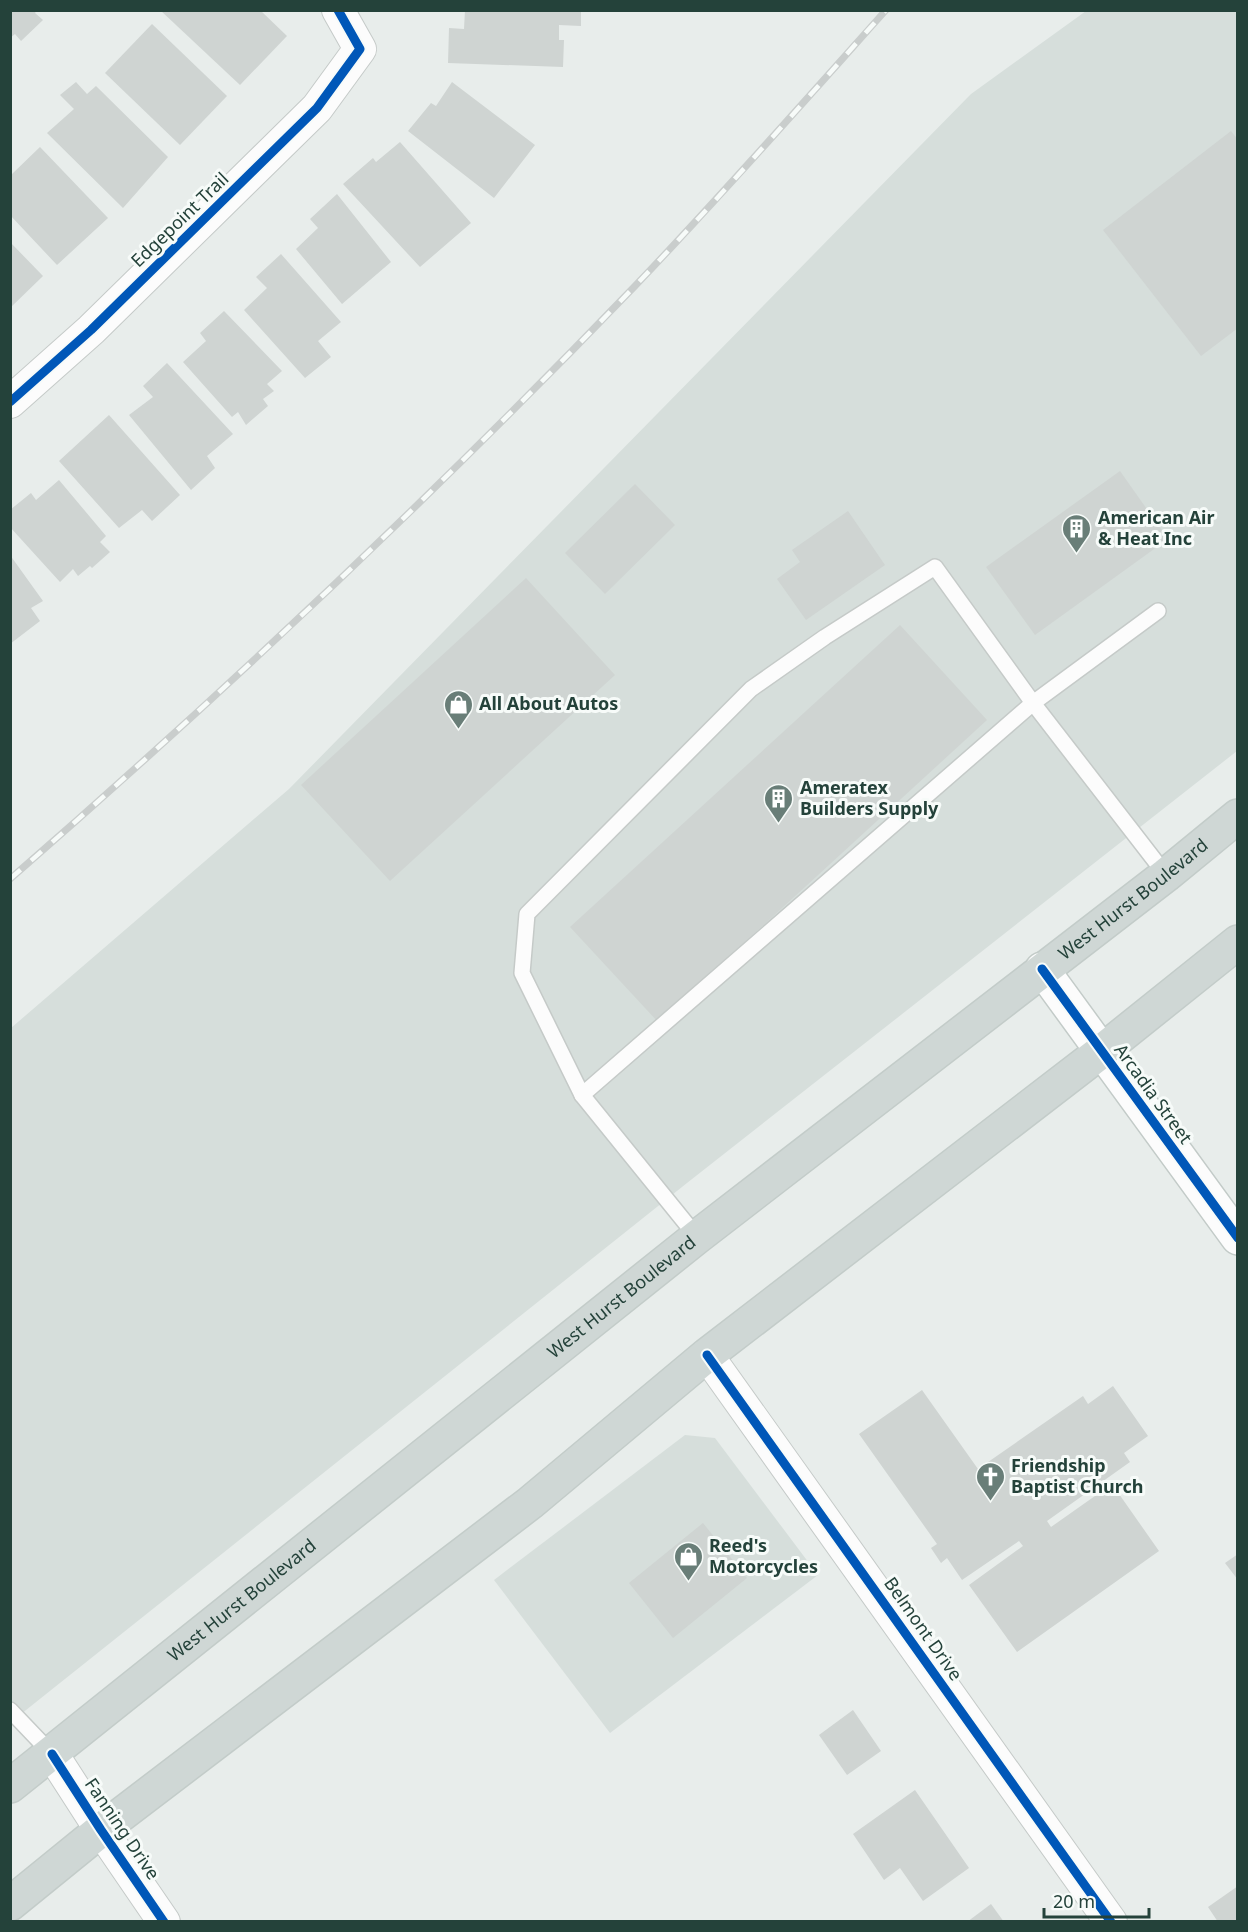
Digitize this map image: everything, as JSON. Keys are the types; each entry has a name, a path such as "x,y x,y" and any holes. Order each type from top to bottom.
{"main road":[{"name":"West Hurst Boulevard","path":"10,1786 697,1237 1166,875 1238,816"},
{"path":"10,1904 101,1830 530,1503 707,1355 1102,1051 1238,942"}],"street":[{"name":"Edgepoint Trail","path":"10,402 91,330 317,108 360,49 338,10"},
{"name":"Arcadia Street","path":"1042,969 1238,1238"},
{"name":"Belmont Drive","path":"707,1355 1111,1922"},
{"name":"Fanning Drive","path":"52,1754 164,1922"}],"lane":[{"path":"697,1237 582,1095 522,973 527,914 751,689 935,567 1033,703 1166,875"},
{"path":"582,1095 1033,703 1158,611"},
{"path":"10,1710 52,1754"}],"shaded area":[{"path":"1086,11 1237,11 1237,751 687,1183 11,1722 11,1028 289,789 971,94"},
{"path":"685,1435 715,1438 818,1575 610,1733 494,1580"}],"building":[{"path":"10,10 37,10 35,13 43,20 21,41 15,34 10,38"},
{"path":"160,10 260,10 287,36 240,85"},
{"path":"465,10 581,10 581,26 559,25 559,40 564,40 563,67 448,63 449,28 464,29"},
{"path":"152,24 227,96 180,145 105,73"},
{"path":"76,82 87,94 96,86 168,157 123,208 47,133 74,109 60,95"},
{"path":"452,82 535,145 494,198 408,131 431,103 436,106"},
{"path":"1231,131 1238,140 1238,328 1201,356 1103,230"},
{"path":"400,142 471,223 420,267 343,184 373,158 376,162"},
{"path":"40,147 108,218 57,265 10,215 10,172 12,174"},
{"path":"337,194 391,262 342,304 296,249 318,228 310,219"},
{"path":"10,242 43,276 10,308"},
{"path":"281,254 341,322 318,341 331,357 305,378 244,310 267,288 256,277"},
{"path":"224,311 282,371 267,384 274,391 263,399 268,406 246,425 238,412 232,417 183,362 206,341 200,333"},
{"path":"167,363 233,434 207,456 215,468 191,490 129,415 153,397 143,386"},
{"path":"109,415 180,495 152,521 142,510 119,528 59,461"},
{"name":"American Air & Heat Inc","path":"1120,471 1168,539 1035,635 986,567"},
{"path":"59,480 106,536 100,542 110,552 92,568 90,566 78,576 73,569 60,582 10,527 10,510 31,493 36,500"},
{"path":"635,484 675,525 605,594 565,553"},
{"path":"848,511 885,565 806,620 777,579 800,562 792,550"},
{"path":"10,555 43,601 31,608 40,621 10,644"},
{"name":"All About Autos","path":"526,578 615,675 390,881 301,785"},
{"name":"Ameratex Builders Supply","path":"900,625 987,720 658,1022 570,927"},
{"name":"Friendship Baptist Church","path":"1113,1386 1148,1436 1124,1453 1130,1462 1047,1521 1051,1527 1112,1484 1159,1551 1017,1652 969,1585 1023,1546 1019,1541 962,1580 947,1558 941,1563 931,1548 937,1544 859,1434 922,1390 978,1469 1083,1396 1088,1404"},
{"name":"Reed's Motorcycles","path":"703,1523 747,1578 673,1638 629,1583"},
{"path":"1238,1554 1238,1580 1225,1563"},
{"path":"853,1710 881,1751 847,1775 819,1735"},
{"path":"915,1790 969,1868 923,1901 900,1868 884,1880 853,1834"},
{"path":"1238,1886 1238,1922 1218,1922 1208,1907"},
{"path":"991,1904 1004,1922 967,1922"}],"railway":[{"path":"10,879 251,663 484,439 667,252 886,10"}],"cycle path":[{"path":"10,402 91,330 317,108 360,49 338,10"},
{"path":"1042,969 1238,1238"},
{"path":"707,1355 1111,1922"},
{"path":"52,1754 164,1922"}],"place":[{"name":"American Air & Heat Inc","path":"1077,554"},
{"name":"All About Autos","path":"458,730"},
{"name":"Ameratex Builders Supply","path":"779,824"},
{"name":"Friendship Baptist Church","path":"990,1502"},
{"name":"Reed's Motorcycles","path":"688,1582"}]}
